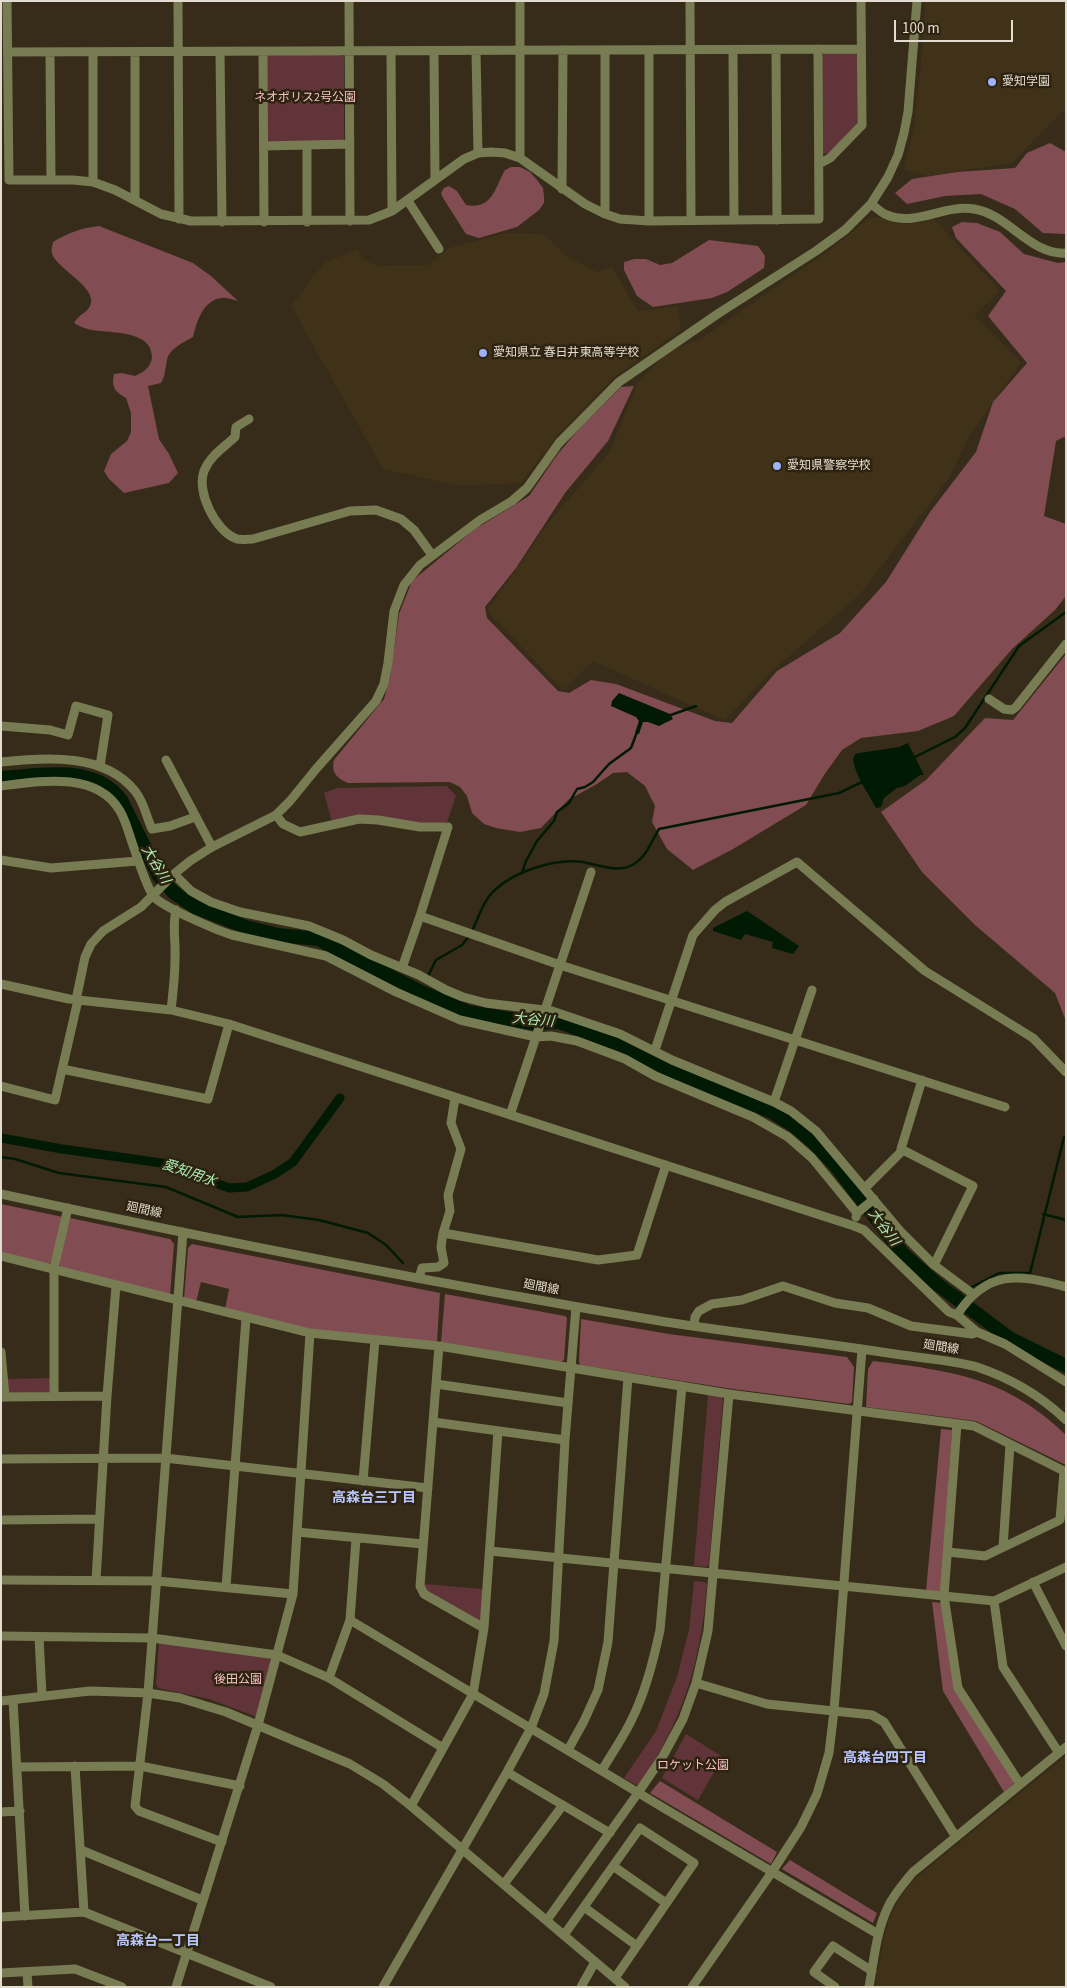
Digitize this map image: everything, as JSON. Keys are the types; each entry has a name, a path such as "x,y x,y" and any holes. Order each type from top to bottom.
{"street":[{"path":"8,1 5,120 9,180 93,182 135,200 161,214 179,219 222,222 369,220 392,211 464,159 478,153 505,153 520,158 585,204 620,219 649,221 819,219 818,49"},
{"path":"178,1 179,219"},
{"path":"349,1 350,221"},
{"path":"520,1 520,158"},
{"path":"690,1 691,220"},
{"path":"819,164 830,158 862,125 861,1"},
{"path":"1,1086 55,1100 85,957 91,944 103,931 141,907 172,876 212,847 276,814 290,802 316,769 376,701 384,684 394,611 404,585 420,565 432,554 480,520 512,501 527,488 559,443 619,382 719,313 831,240 845,230 871,204 888,177 898,155 904,133 908,112 917,1"},
{"path":"8,52 861,49"},
{"path":"562,188 563,50"},
{"path":"605,50 605,214"},
{"path":"649,50 649,221"},
{"path":"733,50 734,220"},
{"path":"776,50 777,220"},
{"path":"392,51 392,211"},
{"path":"434,51 436,180"},
{"path":"476,51 478,153"},
{"path":"50,52 51,180"},
{"path":"93,52 93,182"},
{"path":"135,52 135,200"},
{"path":"220,52 222,222"},
{"path":"263,52 264,222"},
{"path":"264,146 350,144"},
{"path":"307,145 307,222"},
{"path":"408,200 439,250"},
{"path":"871,204 886,215 918,219 947,210 973,208 995,215 1044,249 1066,253"},
{"path":"249,419 236,427 235,437 210,459 203,472 202,486 204,497 215,520 224,531 238,539 253,539 350,511 376,510 401,519 414,530 432,554"},
{"path":"989,699 1004,709 1012,710 1066,644"},
{"path":"1,726 50,730 68,735 76,706 108,715 100,766"},
{"path":"1,762 36,759 71,760 100,766 110,771 135,791 152,829 196,818"},
{"path":"166,760 212,847"},
{"path":"1,786 40,781 80,783 99,789 112,800 120,811 138,861 154,896 176,910 232,935 326,956 396,992 460,1020 537,1035 563,1038 603,1050 655,1076 771,1126 788,1136 812,1158 857,1213"},
{"path":"276,814 283,824 300,832 359,819 420,827 448,827 402,968"},
{"path":"1,860 51,868 138,861"},
{"path":"655,1050 693,935 715,910 726,902 797,862 925,971 1033,1038 1066,1072"},
{"path":"510,1115 591,872"},
{"path":"172,876 190,891 210,902 240,912 309,926 343,940 371,955 463,997 486,1003 545,1010 620,1034 672,1060 774,1102 791,1111 816,1131 900,1231 934,1265 973,1294"},
{"path":"171,1010 176,956 173,931 176,910"},
{"path":"420,916 560,965 1005,1107"},
{"path":"1,984 77,1000 171,1010 229,1024 854,1226 864,1230 946,1310 959,1312 978,1332 1005,1344 1066,1382"},
{"path":"774,1102 812,990"},
{"path":"62,1069 208,1099 229,1024"},
{"path":"903,1150 901,1149 922,1080"},
{"path":"419,1278 422,1268 442,1266 444,1260 441,1247 450,1211 448,1195 461,1149 452,1123 455,1098"},
{"path":"865,1188 903,1150"},
{"path":"903,1150 973,1186 934,1265"},
{"path":"443,1233 598,1260 637,1255 666,1165"},
{"name":"廻間線","path":"1,1194 366,1269 576,1307 694,1326 976,1366 1018,1385 1052,1407 1066,1420"},
{"path":"854,1226 857,1213 874,1199"},
{"path":"54,1396 54,1268 68,1208"},
{"path":"183,1232 176,1301 148,1693 135,1806 139,1812 222,1842"},
{"path":"1,1256 310,1333 439,1346 729,1394 974,1426 1065,1471 1060,1520 985,1556 948,1552"},
{"path":"959,1312 973,1294 1000,1278 1036,1280 1066,1287"},
{"path":"96,1580 107,1396 116,1286"},
{"path":"694,1326 695,1317 700,1311 712,1304 742,1300 783,1286 835,1304 868,1308 911,1326 972,1334 978,1332"},
{"path":"383,1987 507,1772 531,1728 544,1694 554,1641 565,1440 576,1307"},
{"path":"226,1587 246,1318"},
{"path":"176,1987 202,1900 240,1786 293,1594 310,1333"},
{"path":"363,1481 375,1340"},
{"path":"439,1346 420,1586 424,1594 484,1628"},
{"path":"692,1987 802,1827 817,1794 829,1753 834,1712 862,1349"},
{"path":"1,1352 3,1397 107,1396"},
{"path":"568,1750 598,1690 608,1642 628,1377"},
{"path":"436,1384 568,1403"},
{"path":"602,1770 630,1724 644,1691 654,1660 660,1630 682,1386"},
{"path":"547,1920 663,1756 683,1719 696,1683 708,1632 729,1394"},
{"path":"433,1422 565,1440"},
{"path":"957,1424 944,1596 958,1688 1020,1784"},
{"path":"411,1806 473,1694 484,1628 498,1431"},
{"path":"1003,1547 1010,1444"},
{"path":"1,1459 165,1458 428,1488"},
{"path":"1,1520 99,1518"},
{"path":"297,1532 423,1544"},
{"path":"329,1678 350,1620 356,1538"},
{"path":"490,1551 843,1588 994,1601 1066,1567"},
{"path":"1,1580 157,1581 293,1594"},
{"path":"1034,1582 1066,1646"},
{"path":"869,1987 878,1934 888,1907 899,1889 913,1872 1062,1750 1003,1667 994,1601"},
{"path":"350,1620 878,1934"},
{"path":"1,1636 152,1638 277,1655 329,1678 443,1748"},
{"path":"39,1637 42,1695"},
{"path":"696,1683 766,1704 872,1715 884,1722 956,1836"},
{"path":"1,1701 90,1691 148,1693 180,1698 204,1704 350,1764 383,1784 411,1806 625,1987"},
{"path":"13,1700 25,1916"},
{"path":"76,1766 84,1912"},
{"path":"17,1767 140,1766 240,1786"},
{"path":"507,1772 610,1832"},
{"path":"504,1884 562,1805"},
{"path":"1,1812 20,1811"},
{"path":"564,1935 640,1828 694,1863 615,1978"},
{"path":"81,1850 202,1900"},
{"path":"613,1866 666,1903"},
{"path":"584,1907 637,1946"},
{"path":"1,1917 84,1912 271,1987"},
{"path":"835,1987 814,1972 833,1946 872,1970"},
{"path":"581,1987 595,1962"},
{"path":"1,1974 75,1968 122,1987"},
{"path":"27,1972 28,1987"}],"shaded area":[{"name":"愛知学園","path":"925,1 1066,1 1066,111 1064,110 1012,163 926,176 904,169 914,128 922,54"},
{"path":"1050,143 1066,152 1066,234 1043,233 1015,209 981,194 945,196 907,204 895,193 912,179 957,172 1015,168 1027,153"},
{"path":"511,167 520,167 530,172 543,188 544,203 539,210 517,227 479,238 466,234 443,198 441,193 444,188 449,186 457,191 466,205 475,206 482,204 492,196 505,170"},
{"name":"愛知県警察学校","path":"876,217 905,224 934,219 1000,291 974,315 1021,362 968,438 949,478 861,593 778,666 724,720 593,661 563,690 487,611 549,522 609,453 638,382 669,351 700,339 830,250 869,218"},
{"path":"962,222 977,223 1000,232 1024,254 1058,263 1066,262 1066,436 1056,441 1044,516 1066,524 1066,596 1055,610 1012,649 954,716 918,731 861,738 842,750 806,805 733,849 693,870 667,849 652,822 655,806 645,786 627,772 613,773 568,800 541,828 520,832 484,824 472,813 467,796 460,787 450,782 348,783 334,772 334,760 384,699 390,678 399,614 412,581 475,529 529,496 557,455 578,430 621,387 634,386 608,441 565,493 516,568 485,607 487,618 558,691 569,693 591,680 616,684 715,721 732,723 777,671 840,633 886,582 930,512 976,452 993,402 1027,363 988,316 1006,291 956,238 952,227"},
{"path":"99,226 193,263 211,276 238,301 224,298 210,303 199,318 193,337 177,346 168,356 165,374 161,383 148,386 159,439 178,473 169,483 124,493 109,479 104,471 111,454 127,441 131,432 131,413 126,398 115,389 113,382 114,374 122,373 135,376 144,371 151,361 150,348 144,341 136,337 88,329 74,323 89,308 91,299 84,286 52,254 53,242 80,230"},
{"name":"愛知県立 春日井東高等学校","path":"505,233 544,234 567,256 597,272 612,267 638,311 678,306 681,330 615,376 556,437 521,483 460,486 383,469 291,306 324,263 357,249 363,259 377,266 428,265 449,248"},
{"path":"709,240 758,246 765,256 764,268 727,292 712,298 653,307 637,296 624,270 624,262 634,259 646,259 660,265 672,263"},
{"path":"1066,654 1066,1021 1055,993 975,925 922,872 881,812 926,780 985,718 1013,720"},
{"path":"619,693 670,714 673,719 659,726 643,722 639,734 635,733 639,721 636,717 611,706 612,701"},
{"path":"908,743 924,775 920,775 905,786 897,788 884,798 881,807 876,808 857,772 853,759 855,754 899,747"},
{"path":"747,911 799,946 793,954 772,948 773,942 745,934 741,940 713,931 713,928"},
{"path":"1,1204 63,1217 52,1262 48,1264 1,1252"},
{"path":"70,1218 170,1239 174,1244 170,1296 61,1268 59,1264"},
{"path":"192,1244 440,1293 437,1342 309,1330 225,1309 229,1289 201,1282 196,1302 184,1299 188,1248"},
{"path":"445,1294 565,1316 567,1318 564,1360 561,1362 441,1342"},
{"path":"581,1319 669,1334 847,1357 854,1367 852,1402 849,1404 733,1389 580,1365"},
{"path":"873,1361 928,1369 977,1380 1022,1400 1066,1435 1066,1465 976,1421 866,1407 868,1369"},
{"path":"941,1429 952,1430 941,1592 926,1591"},
{"path":"932,1602 942,1603 955,1688 1015,1782 1004,1792 943,1691"},
{"path":"1066,1756 1066,1987 875,1987 884,1937 890,1917 909,1885"},
{"path":"660,1781 777,1852 771,1864 650,1793"},
{"path":"790,1860 877,1913 873,1923 782,1869"}],"green space":[{"path":"854,52 857,55 856,126 829,154 822,153 822,56 825,53"},
{"name":"ネオポリス2号公園","path":"270,55 341,55 344,57 344,139 341,142 270,143 267,140 267,57"},
{"path":"447,786 456,796 447,822 420,825 332,822 324,793 337,788"},
{"path":"50,1378 50,1391 47,1394 11,1394 8,1392 7,1379"},
{"path":"708,1395 721,1396 723,1400 709,1565 706,1567 694,1566"},
{"path":"694,1581 707,1584 700,1640 687,1690 667,1737 639,1785 636,1785 624,1778 656,1731 677,1677 689,1630"},
{"path":"424,1584 483,1589 481,1620 478,1622 425,1591"},
{"name":"後田公園","path":"159,1642 270,1658 272,1661 257,1717 209,1699 158,1688 156,1684"},
{"name":"ロケット公園","path":"686,1734 723,1757 698,1800 662,1778"}],"waterway":[{"path":"913,758 955,737 965,728 1019,646 1066,612"},
{"path":"668,716 696,706"},
{"path":"522,873 537,841 554,821 557,812 569,803 577,789 593,782 609,764 631,748 637,732"},
{"name":"大谷川","path":"1,778 66,774 81,776 109,788 121,800 159,876 173,892 195,907 246,927 278,935 318,939 421,992 468,1012 533,1023 559,1022 624,1046 678,1074 772,1112 793,1125 811,1140 836,1166 903,1254 937,1284 1011,1339 1066,1366"},
{"path":"472,931 491,894 510,879 534,868 572,861 614,868 626,867 641,858 659,829 839,793 864,781"},
{"path":"428,976 436,960 462,945 469,936"},
{"name":"愛知用水","path":"1,1138 62,1149 162,1163 229,1188 247,1187 275,1174 293,1162 340,1098"},
{"path":"970,1288 999,1273 1030,1273 1064,1137 1066,1136"},
{"path":"1,1157 15,1159 59,1173 166,1187 238,1217 281,1215 319,1220 368,1233 386,1245 403,1263"},
{"path":"1043,1214 1066,1220"},
{"name":"大谷川","path":"954,1297 960,1293"}],"place":[{"name":"愛知学園","path":"992,82"},
{"name":"愛知県立 春日井東高等学校","path":"483,353"},
{"name":"愛知県警察学校","path":"777,466"}],"district":[{"name":"高森台三丁目","path":"374,1499"},
{"name":"高森台四丁目","path":"885,1759"},
{"name":"高森台一丁目","path":"158,1942"}]}
